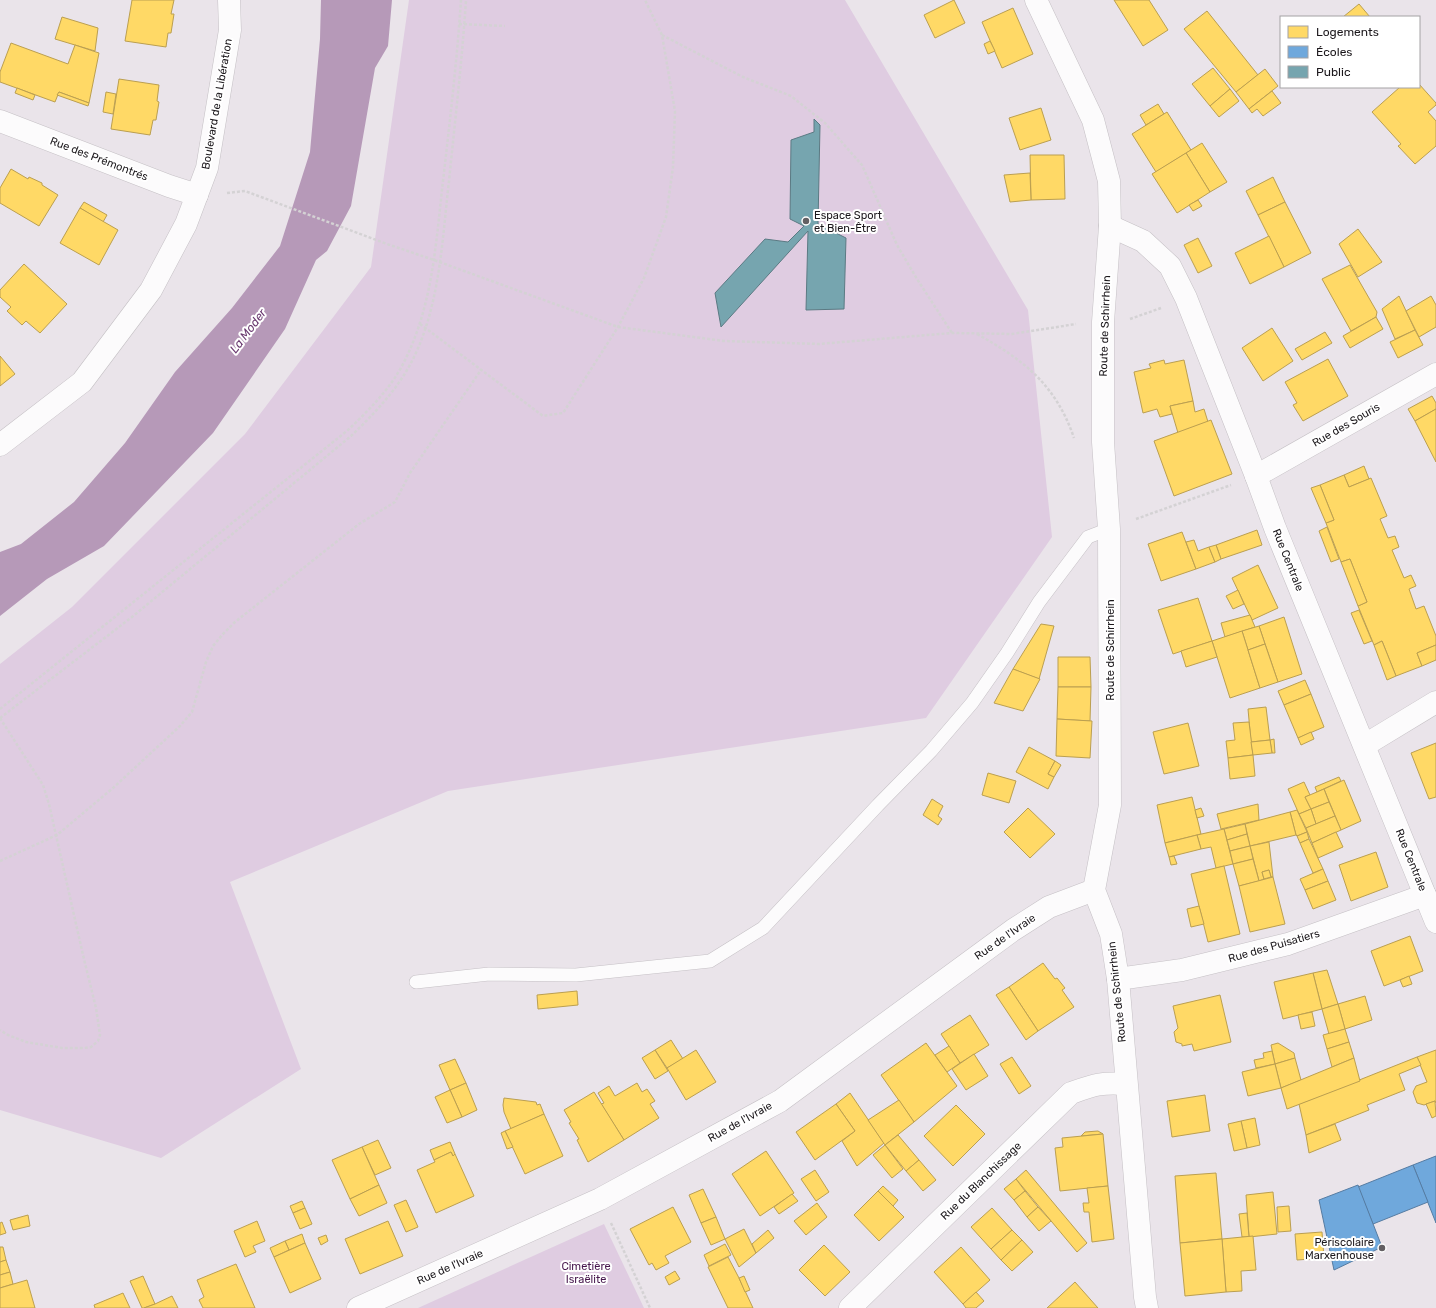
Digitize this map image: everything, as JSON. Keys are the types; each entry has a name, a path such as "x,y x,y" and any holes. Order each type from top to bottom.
{"street":[{"name":"Boulevard de la Libération","path":"0,445 82,382 151,290 186,224 207,168 230,30 229,0"},
{"name":"Route de Schirrhein","path":"1036,0 1093,120 1109,181 1110,226 1103,322 1103,442 1109,529 1110,804 1094,890 1111,934 1118,979 1126,1084 1147,1308"},
{"name":"Rue des Prémontrés","path":"0,121 169,186 198,195"},
{"name":"Rue Centrale","path":"1110,226 1143,241 1170,266 1186,298 1275,528 1436,922"},
{"name":"Rue des Souris","path":"1256,476 1436,374"},
{"path":"1364,745 1436,702"},
{"name":"Rue de l'Ivraie","path":"358,1308 600,1199 780,1101 1013,930 1049,907 1094,890"},
{"name":"Rue des Puisatiers","path":"1118,979 1182,970 1288,944 1425,895"},
{"name":"Rue du Blanchissage","path":"850,1308 1071,1093 1095,1084 1126,1084"}],"lane":[{"path":"416,982 489,974 576,975 710,961 763,928 936,745 972,703 1040,602 1088,537 1109,529"}],"path":[{"path":"0,709 348,430 389,386 405,361 420,324 428,293 434,260 461,0"},
{"path":"0,1030 26,1042 62,1048 91,1047 98,1041 100,1035 96,1008 82,955 49,804 42,785 0,718 132,617 351,436 376,412 412,362 426,328 440,262 466,0"},
{"path":"420,324 543,416 563,413 618,327 644,278 666,217 673,167 675,111 662,35 646,0"},
{"path":"459,24 505,26"},
{"path":"662,35 743,77 791,96 825,123 862,165 897,245 952,333"},
{"path":"245,191 618,327 724,341 819,344 952,333 1012,334 1080,323"},
{"path":"1123,322 1186,298"},
{"path":"976,333 999,346 1019,360 1042,381 1063,410 1075,440"},
{"path":"0,861 57,835 114,788 180,726 192,712 206,662 213,646 223,634 235,622 359,524 394,502 410,473 481,370"},
{"path":"1109,529 1256,476"},
{"path":"600,1199 650,1308"}],"green space":[{"path":"409,0 845,0 1028,310 1052,537 926,718 448,791 230,882 301,1069 161,1158 0,1110 0,664 72,607 245,434 371,267"},
{"name":"Cimetière Israëlite","path":"604,1224 644,1308 418,1308"}],"water":[{"name":"La Moder","path":"321,0 392,0 388,46 375,68 351,206 327,251 316,260 285,329 213,433 104,546 47,579 0,616 0,552 21,544 74,502 125,443 175,372 232,308 280,246 310,152 320,39"}],"building: Logements":[{"path":"132,0 174,0 171,14 174,14 171,33 168,33 166,47 125,41"},
{"path":"954,0 965,23 935,38 924,15"},
{"path":"1114,0 1149,0 1168,30 1143,46"},
{"path":"1359,4 1369,16 1344,16"},
{"path":"1013,8 1033,54 1002,68 982,22"},
{"path":"1207,11 1258,75 1236,92 1184,29"},
{"path":"62,17 98,28 95,51 55,39"},
{"path":"990,41 995,51 988,54 984,44"},
{"path":"11,43 68,64 75,45 99,53 89,103 59,92 55,102 0,82 0,72"},
{"path":"1213,68 1230,89 1210,106 1192,84"},
{"path":"1265,69 1278,86 1249,109 1236,92"},
{"path":"119,79 159,85 157,101 159,102 156,120 153,120 150,135 111,129"},
{"path":"1420,85 1436,103 1436,105 1428,112 1436,121 1436,146 1415,164 1398,146 1401,144 1372,112 1399,88 1420,88"},
{"path":"17,88 35,95 33,100 15,93"},
{"path":"1230,89 1239,101 1219,117 1210,106"},
{"path":"1272,91 1281,103 1263,116 1257,109 1252,113 1249,109"},
{"path":"59,92 89,103 88,106 57,95"},
{"path":"106,92 116,94 113,114 103,112"},
{"path":"1158,104 1164,114 1146,125 1140,115"},
{"path":"1041,108 1051,140 1020,150 1009,118"},
{"path":"1167,112 1191,150 1156,172 1132,134"},
{"path":"1202,143 1227,182 1210,192 1186,153"},
{"path":"1186,153 1210,192 1177,213 1152,174"},
{"path":"1030,155 1064,155 1065,199 1031,200"},
{"path":"11,169 28,179 29,177 42,183 42,185 58,195 39,226 0,203 0,188"},
{"path":"1030,173 1031,200 1010,202 1004,175"},
{"path":"1273,177 1285,202 1258,215 1246,191"},
{"path":"1198,200 1202,206 1193,211 1189,205"},
{"path":"84,202 107,215 103,222 80,208"},
{"path":"1285,202 1311,253 1284,267 1258,215"},
{"path":"80,208 118,230 99,265 60,243"},
{"path":"1358,229 1382,262 1358,277 1339,244"},
{"path":"1269,236 1284,267 1250,284 1235,253"},
{"path":"1198,238 1212,266 1198,273 1184,245"},
{"path":"24,264 67,304 40,333 26,321 22,325 7,311 11,307 0,297 0,290"},
{"path":"1350,265 1377,312 1376,317 1351,331 1322,279"},
{"path":"1399,296 1415,330 1395,339 1382,309"},
{"path":"1431,296 1436,305 1436,327 1419,337 1406,311"},
{"path":"1376,317 1383,329 1350,348 1343,336"},
{"path":"1272,328 1293,361 1263,381 1242,348"},
{"path":"1415,330 1423,345 1398,358 1390,342"},
{"path":"1325,332 1332,343 1302,360 1295,349"},
{"path":"0,356 15,374 0,386"},
{"path":"1328,359 1348,396 1303,421 1293,405 1297,403 1285,382"},
{"path":"1164,360 1165,364 1184,360 1193,401 1170,406 1172,414 1160,417 1157,409 1143,413 1134,372 1151,368 1149,364"},
{"path":"1432,396 1436,403 1436,409 1415,421 1408,409"},
{"path":"1193,401 1195,412 1204,409 1208,422 1178,433 1170,406"},
{"path":"1436,409 1436,462 1415,421"},
{"path":"1211,420 1232,474 1174,496 1154,441"},
{"path":"1364,466 1369,479 1349,487 1344,475"},
{"path":"1344,475 1349,487 1371,478 1387,516 1380,519 1388,538 1395,536 1399,547 1392,550 1404,578 1411,575 1416,586 1409,589 1416,609 1424,606 1436,636 1436,645 1417,653 1422,666 1396,676 1382,641 1374,645 1358,606 1367,602 1350,559 1341,562 1326,523 1334,520 1320,485"},
{"path":"1320,485 1334,520 1326,523 1311,488"},
{"path":"1327,527 1339,559 1331,562 1319,531"},
{"path":"1257,530 1262,545 1221,559 1216,545"},
{"path":"1182,532 1196,569 1161,581 1148,544"},
{"path":"1194,540 1198,551 1209,547 1215,562 1196,569 1186,542"},
{"path":"1216,545 1221,559 1215,562 1209,547"},
{"path":"1350,559 1367,602 1358,606 1341,562"},
{"path":"1258,565 1278,608 1252,620 1232,578"},
{"path":"1238,590 1244,604 1233,609 1226,596"},
{"path":"1198,598 1212,641 1173,654 1158,610"},
{"path":"1359,610 1372,641 1364,644 1351,613"},
{"path":"1250,615 1255,627 1225,637 1221,623"},
{"path":"1284,617 1302,674 1278,682 1259,626"},
{"path":"1041,624 1054,626 1039,679 1013,669"},
{"path":"1259,626 1265,644 1248,650 1242,631"},
{"path":"1242,631 1260,688 1230,698 1212,641"},
{"path":"1212,641 1217,657 1186,667 1181,651"},
{"path":"1382,641 1396,676 1387,680 1374,645"},
{"path":"1265,644 1278,682 1260,688 1248,650"},
{"path":"1436,645 1436,660 1422,666 1417,653"},
{"path":"1058,657 1090,657 1091,687 1058,687"},
{"path":"1013,669 1040,679 1023,711 994,703"},
{"path":"1305,680 1311,694 1284,705 1278,691"},
{"path":"1058,687 1091,687 1090,721 1057,719"},
{"path":"1311,694 1324,727 1298,738 1284,705"},
{"path":"1266,707 1270,740 1251,742 1248,709"},
{"path":"1057,719 1092,721 1090,758 1056,756"},
{"path":"1249,722 1253,755 1228,758 1226,741 1235,740 1233,723"},
{"path":"1188,723 1199,766 1164,774 1153,732"},
{"path":"1311,732 1314,739 1301,745 1298,738"},
{"path":"1274,739 1275,753 1272,753 1270,740"},
{"path":"1270,740 1272,753 1253,755 1251,742"},
{"path":"1436,743 1436,797 1429,799 1411,753"},
{"path":"1029,747 1055,761 1048,774 1054,777 1048,789 1016,772"},
{"path":"1253,755 1255,776 1230,779 1228,758"},
{"path":"1055,761 1061,765 1054,777 1048,774"},
{"path":"988,773 1016,781 1009,803 982,795"},
{"path":"1339,777 1341,781 1317,792 1315,787"},
{"path":"1344,780 1361,821 1341,830 1324,789"},
{"path":"1304,782 1310,795 1305,797 1311,809 1299,814 1288,789"},
{"path":"1324,789 1329,802 1311,809 1305,797"},
{"path":"1192,797 1201,834 1165,843 1157,805"},
{"path":"932,799 943,806 938,816 942,819 938,825 923,815"},
{"path":"1329,802 1335,816 1316,824 1311,809"},
{"path":"1258,804 1259,820 1221,829 1217,814"},
{"path":"1028,808 1055,834 1030,858 1004,832"},
{"path":"1201,808 1204,816 1197,818 1195,810"},
{"path":"1311,809 1316,824 1306,828 1299,814"},
{"path":"1297,810 1307,832 1297,836 1290,812"},
{"path":"1290,812 1296,835 1250,846 1245,824"},
{"path":"1335,816 1341,830 1312,843 1306,828"},
{"path":"1245,824 1247,834 1227,840 1224,829"},
{"path":"1224,829 1233,864 1216,868 1211,847 1201,849 1197,835"},
{"path":"1307,832 1309,839 1300,843 1297,836"},
{"path":"1336,832 1343,847 1318,858 1312,843"},
{"path":"1247,834 1250,846 1230,851 1227,840"},
{"path":"1197,835 1201,849 1169,857 1165,843"},
{"path":"1309,839 1323,869 1313,873 1300,843"},
{"path":"1269,842 1273,877 1271,877 1269,870 1262,872 1264,879 1259,881 1250,846"},
{"path":"1250,846 1253,859 1233,864 1230,851"},
{"path":"1376,852 1388,887 1351,901 1339,865"},
{"path":"1174,856 1177,864 1171,865 1169,857"},
{"path":"1253,859 1259,881 1239,886 1233,864"},
{"path":"1224,866 1240,934 1208,942 1191,874"},
{"path":"1323,869 1328,881 1305,890 1300,879"},
{"path":"1269,870 1271,877 1264,879 1262,872"},
{"path":"1273,877 1285,924 1250,932 1239,886"},
{"path":"1328,881 1336,900 1313,909 1305,890"},
{"path":"1199,906 1204,924 1191,927 1187,909"},
{"path":"1410,936 1423,971 1384,986 1371,951"},
{"path":"1043,963 1055,979 1057,978 1065,988 1062,990 1074,1007 1038,1031 1009,987"},
{"path":"1327,970 1338,1004 1322,1009 1313,973"},
{"path":"1313,973 1322,1009 1283,1019 1274,982"},
{"path":"1409,976 1412,984 1403,987 1400,980"},
{"path":"1009,987 1038,1031 1026,1040 996,995"},
{"path":"577,991 578,1005 538,1009 537,995"},
{"path":"1220,995 1231,1042 1194,1051 1192,1044 1182,1046 1182,1044 1176,1042 1174,1032 1178,1028 1173,1006"},
{"path":"1365,996 1372,1020 1345,1029 1338,1004"},
{"path":"1338,1004 1345,1029 1329,1034 1322,1009"},
{"path":"1312,1012 1315,1026 1301,1029 1298,1015"},
{"path":"970,1015 989,1045 960,1063 941,1034"},
{"path":"1345,1029 1349,1042 1327,1049 1323,1035"},
{"path":"671,1040 683,1059 667,1068 655,1050"},
{"path":"1349,1042 1354,1058 1332,1067 1327,1049"},
{"path":"926,1043 957,1086 914,1122 881,1075"},
{"path":"1278,1043 1294,1053 1295,1058 1275,1064 1271,1045"},
{"path":"949,1046 960,1063 947,1072 935,1055"},
{"path":"655,1050 668,1071 655,1079 642,1058"},
{"path":"696,1050 716,1082 686,1100 667,1068"},
{"path":"1436,1050 1436,1103 1435,1101 1424,1105 1417,1103 1413,1092 1416,1086 1427,1082 1417,1057"},
{"path":"1272,1051 1275,1064 1256,1068 1254,1060 1264,1058 1263,1053"},
{"path":"974,1054 988,1076 966,1090 952,1069"},
{"path":"1012,1057 1031,1086 1019,1094 1000,1064"},
{"path":"1417,1057 1421,1065 1399,1074 1405,1090 1367,1105 1369,1110 1306,1135 1299,1104"},
{"path":"1295,1058 1301,1080 1281,1088 1275,1064"},
{"path":"1354,1058 1360,1081 1287,1109 1281,1088"},
{"path":"455,1059 466,1083 450,1090 439,1065"},
{"path":"1275,1064 1281,1088 1248,1096 1242,1072"},
{"path":"466,1083 477,1110 462,1117 450,1090"},
{"path":"637,1083 642,1092 647,1089 655,1101 650,1104 659,1118 624,1140 601,1104 604,1103 598,1093 609,1086 615,1096"},
{"path":"450,1090 462,1117 447,1123 435,1097"},
{"path":"594,1092 624,1140 588,1162 577,1140 579,1139 569,1123 571,1122 564,1110"},
{"path":"850,1093 884,1143 857,1166 842,1141 855,1131 836,1104"},
{"path":"1205,1095 1210,1131 1172,1137 1167,1101"},
{"path":"504,1098 536,1102 537,1105 540,1104 544,1114 511,1129 504,1112"},
{"path":"899,1100 914,1122 885,1145 868,1120"},
{"path":"1435,1101 1436,1116 1432,1118 1426,1104"},
{"path":"836,1104 855,1131 815,1160 796,1132"},
{"path":"956,1105 985,1134 953,1166 924,1136"},
{"path":"544,1114 563,1156 525,1174 505,1131"},
{"path":"1255,1118 1260,1145 1247,1148 1241,1121"},
{"path":"1241,1121 1247,1148 1234,1151 1228,1124"},
{"path":"1335,1124 1341,1140 1309,1153 1306,1135"},
{"path":"505,1131 513,1147 507,1149 501,1133"},
{"path":"1098,1131 1103,1134 1081,1136 1085,1132"},
{"path":"1103,1134 1108,1186 1060,1191 1055,1148 1063,1147 1062,1138"},
{"path":"898,1135 919,1160 906,1171 885,1145"},
{"path":"378,1140 391,1168 375,1175 362,1147"},
{"path":"450,1142 455,1154 453,1156 451,1152 434,1160 430,1150"},
{"path":"885,1145 903,1169 892,1178 873,1155"},
{"path":"362,1147 379,1185 350,1199 332,1160"},
{"path":"766,1151 794,1193 760,1216 732,1174"},
{"path":"451,1152 453,1156 455,1154 474,1196 436,1213 417,1170 435,1162 434,1160"},
{"path":"919,1160 936,1180 923,1191 906,1171"},
{"path":"815,1170 829,1192 816,1201 801,1179"},
{"path":"1026,1170 1087,1243 1077,1252 1016,1179"},
{"path":"1216,1173 1222,1239 1180,1243 1175,1176"},
{"path":"1016,1179 1025,1191 1014,1200 1004,1189"},
{"path":"379,1185 387,1203 359,1216 350,1199"},
{"path":"883,1186 898,1200 893,1206 878,1191"},
{"path":"1108,1186 1114,1239 1092,1242 1089,1212 1084,1212 1083,1203 1089,1203 1087,1188"},
{"path":"703,1189 716,1217 701,1223 689,1195"},
{"path":"878,1191 904,1217 879,1241 854,1215"},
{"path":"1025,1191 1038,1207 1027,1217 1014,1200"},
{"path":"1273,1192 1277,1234 1249,1237 1246,1195"},
{"path":"792,1194 798,1201 779,1214 774,1207"},
{"path":"406,1200 418,1227 406,1232 394,1205"},
{"path":"302,1201 305,1208 293,1213 290,1206"},
{"path":"817,1203 827,1217 806,1235 794,1221"},
{"path":"1289,1206 1291,1231 1278,1232 1277,1207"},
{"path":"673,1207 691,1242 665,1256 669,1263 656,1270 652,1263 649,1265 630,1229"},
{"path":"1038,1207 1051,1221 1039,1231 1027,1217"},
{"path":"305,1208 312,1224 300,1229 293,1213"},
{"path":"992,1208 1012,1230 991,1249 971,1227"},
{"path":"1247,1213 1249,1237 1242,1237 1239,1214"},
{"path":"28,1215 30,1226 13,1230 10,1220"},
{"path":"716,1217 725,1239 711,1245 701,1223"},
{"path":"257,1221 265,1241 253,1246 256,1252 245,1257 234,1231"},
{"path":"388,1221 403,1256 360,1274 345,1239"},
{"path":"2,1222 6,1233 0,1235 0,1223"},
{"path":"744,1229 756,1253 739,1267 725,1239"},
{"path":"768,1230 774,1238 756,1253 752,1244"},
{"path":"1012,1230 1022,1240 1001,1260 991,1249"},
{"path":"1322,1232 1324,1258 1297,1260 1295,1234"},
{"path":"302,1234 305,1243 289,1250 285,1241"},
{"path":"326,1235 328,1241 321,1245 318,1238"},
{"path":"1253,1236 1256,1270 1241,1271 1242,1291 1226,1292 1222,1239"},
{"path":"1222,1239 1226,1292 1185,1296 1180,1243"},
{"path":"1022,1240 1033,1252 1012,1271 1001,1260"},
{"path":"285,1241 289,1250 274,1257 270,1248"},
{"path":"305,1243 321,1279 290,1293 274,1257"},
{"path":"725,1244 731,1255 709,1266 704,1255"},
{"path":"824,1245 850,1272 825,1296 799,1270"},
{"path":"0,1247 3,1247 6,1260 0,1262"},
{"path":"961,1247 990,1280 963,1304 934,1272"},
{"path":"728,1257 753,1308 728,1308 708,1267"},
{"path":"6,1260 10,1272 0,1275 0,1262"},
{"path":"236,1264 255,1308 203,1308 199,1300 204,1297 197,1280"},
{"path":"675,1271 680,1279 669,1285 665,1277"},
{"path":"10,1272 13,1284 0,1288 0,1275"},
{"path":"143,1276 155,1304 142,1308 130,1281"},
{"path":"744,1276 750,1290 745,1292 739,1278"},
{"path":"27,1280 35,1308 0,1308 0,1288"},
{"path":"1075,1282 1098,1308 1047,1308"},
{"path":"976,1292 984,1301 976,1308 966,1308 963,1304"},
{"path":"123,1293 130,1308 95,1308 94,1305"},
{"path":"172,1296 178,1308 144,1308 155,1304"}],"building: Écoles":[{"path":"1436,1156 1436,1223 1413,1165"},
{"path":"1413,1165 1428,1202 1373,1224 1358,1187"},
{"path":"1358,1185 1382,1247 1334,1270 1319,1200"}],"building: Public":[{"name":"Espace Sport et Bien-Être","path":"814,119 820,125 818,224 846,238 844,309 806,310 808,231 721,327 715,293 765,239 788,242 804,226 790,219 791,140 814,132"}],"place":[{"name":"Espace Sport et Bien-Être","path":"806,221"},
{"name":"Périscolaire Marxenhouse","path":"1382,1248"}]}
